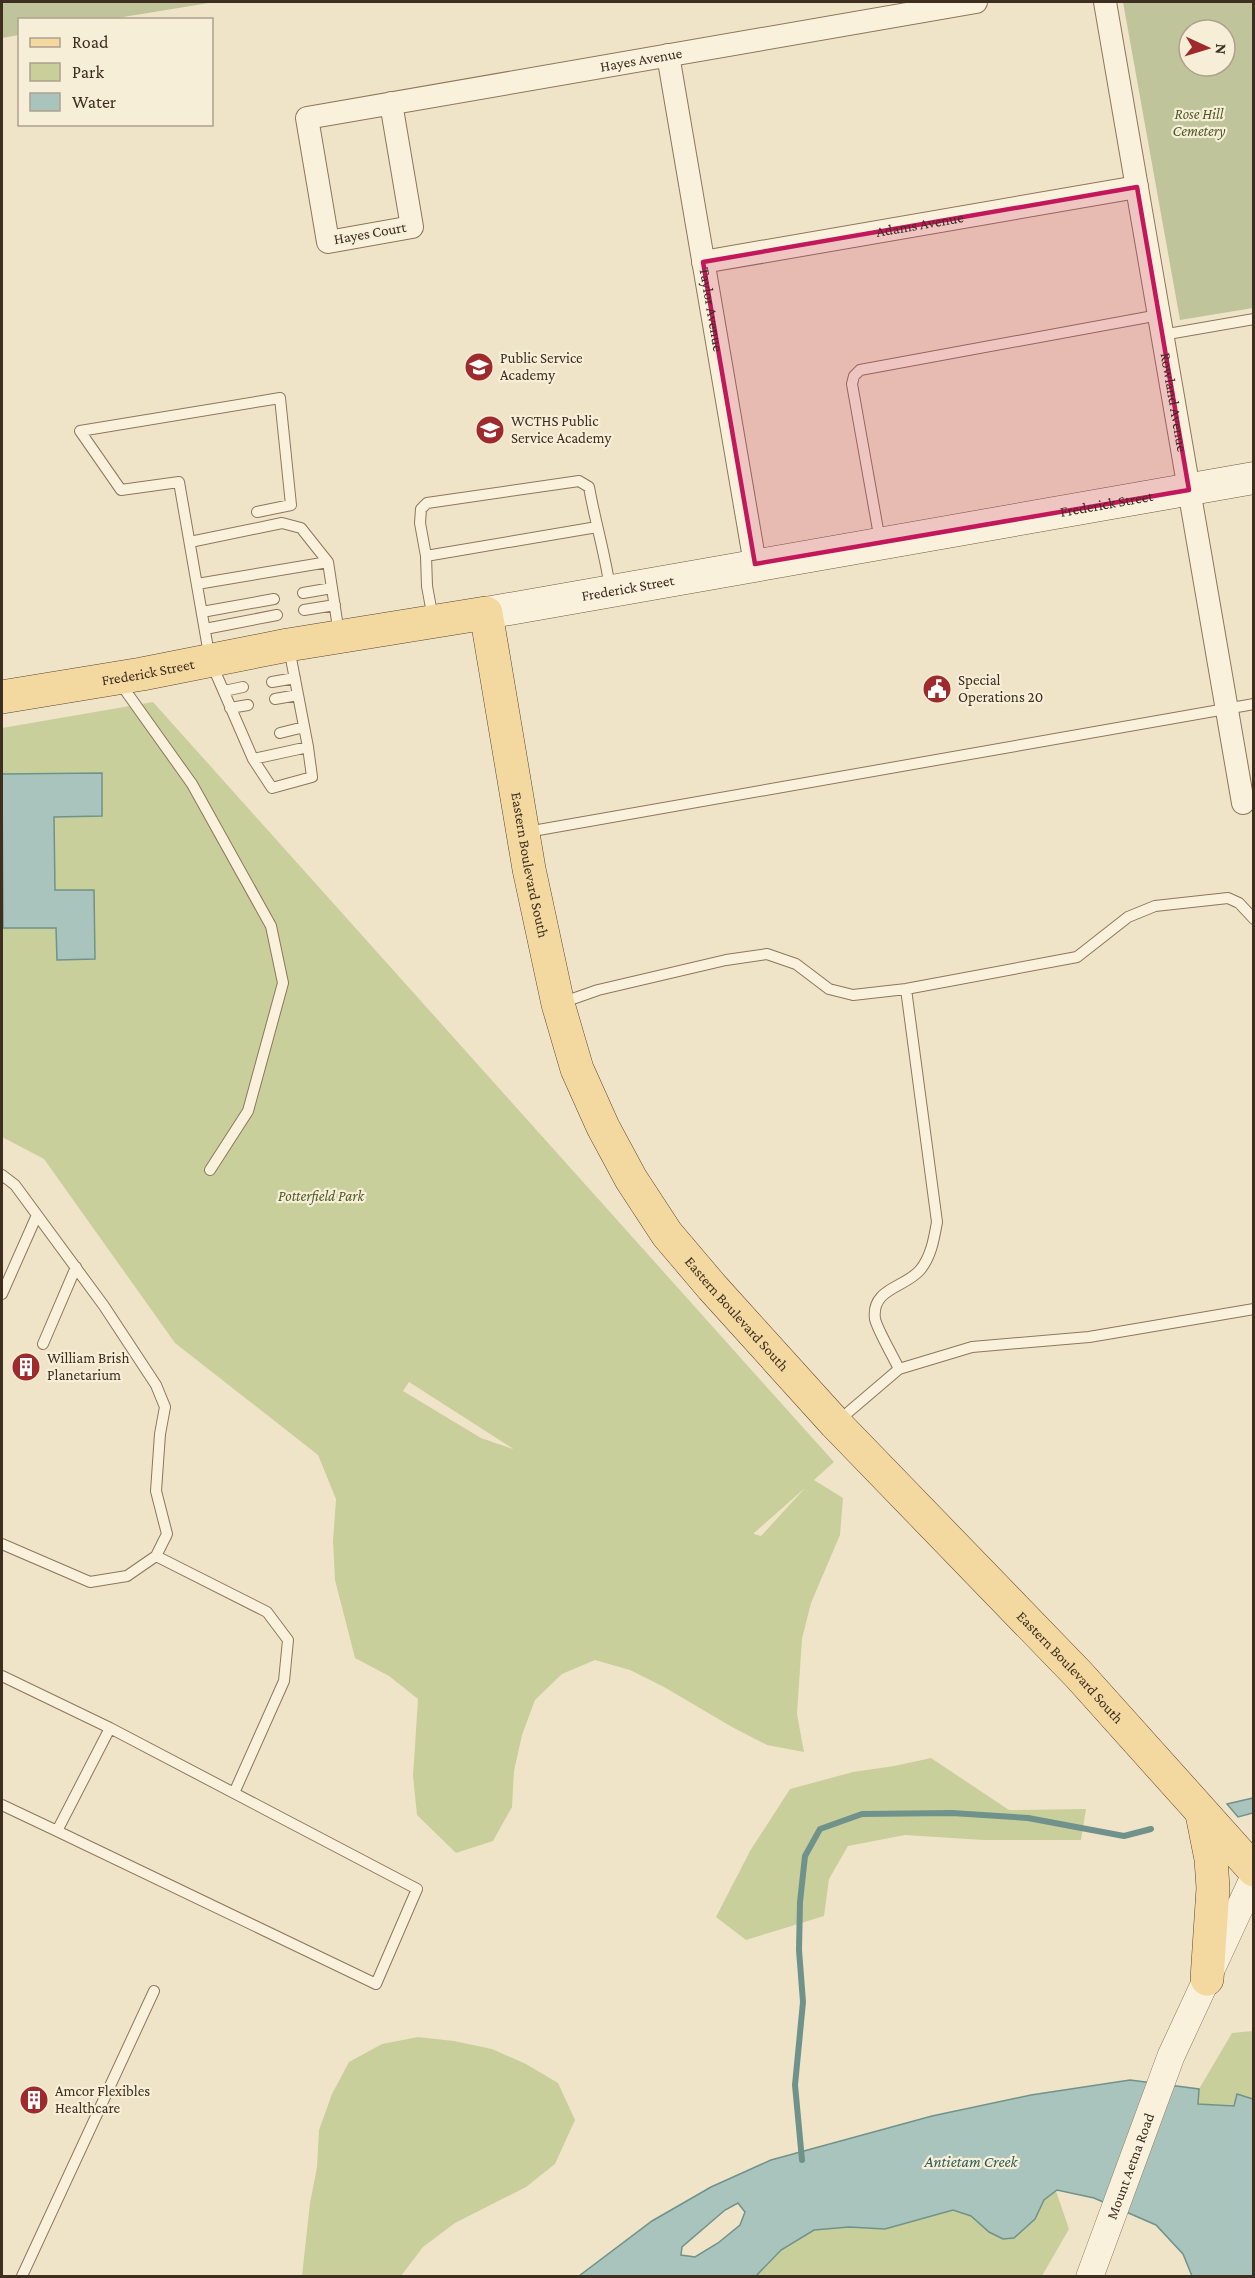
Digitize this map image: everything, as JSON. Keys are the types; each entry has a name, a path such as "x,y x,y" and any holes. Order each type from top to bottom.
{"main road":[{"name":"Frederick Street","path":"2,697 116,678 207,644 270,633 340,637 1254,478"},
{"name":"Eastern Boulevard South","path":"486,613 523,833 558,1004 577,1069 603,1127 631,1179 667,1234 712,1287 835,1423 1079,1675 1254,1870"},
{"path":"1202,1813 1214,1888 1207,1979"}],"street":[{"name":"Hayes Avenue","path":"307,118 976,2"},
{"name":"Rowland Avenue","path":"1105,2 1243,803"},
{"name":"Taylor Avenue","path":"668,55 755,564"},
{"name":"Hayes Court","path":"307,118 328,242 391,231 412,227 391,103"},
{"name":"Adams Avenue","path":"703,262 1137,187"},
{"name":"Mount Aetna Road","path":"1090,2277 1171,2056 1254,1877"}],"lane":[{"path":"880,543 852,384 854,376 860,370 1161,325 1254,319"},
{"path":"257,512 291,505 280,398 80,431 121,490 179,482 207,644 230,708 249,740 253,759 272,788 312,777 295,678 270,633"},
{"path":"434,622 427,586 426,556 420,523 421,509 427,503 579,480 589,487 604,548 610,591"},
{"path":"190,542 282,523 301,528 328,562 340,637"},
{"path":"426,556 597,527"},
{"path":"197,584 328,562"},
{"path":"303,593 332,588"},
{"path":"202,612 274,599"},
{"path":"304,610 335,605"},
{"path":"116,678 192,784 272,926 283,983 248,1111 210,1170"},
{"path":"272,682 295,678"},
{"path":"224,691 243,687"},
{"path":"275,699 298,695"},
{"path":"523,833 1254,704"},
{"path":"230,708 248,705"},
{"path":"280,733 304,727"},
{"path":"253,759 308,747"},
{"path":"558,1004 597,990 726,960 767,954 796,964 829,989 853,995 906,989 1077,957 1128,917 1155,906 1228,898 1239,903 1254,919"},
{"path":"900,1369 875,1319 878,1302 889,1289 902,1284 920,1270 932,1248 937,1222 906,989"},
{"path":"2,1174 15,1185 76,1267 156,1385 165,1407 160,1434 156,1491 167,1534 156,1556 127,1576 90,1582 2,1544"},
{"path":"2,1294 37,1215"},
{"path":"43,1344 76,1267"},
{"path":"835,1423 900,1369 972,1347 1089,1337 1254,1309"},
{"path":"156,1556 267,1612 288,1640 285,1681 234,1792"},
{"path":"2,1677 110,1728 417,1889 376,1984 2,1805"},
{"path":"57,1831 110,1728"},
{"path":"22,2277 154,1991"}],"highlighted area":[{"path":"1137,187 1189,490 755,564 703,262"}],"green space":[{"path":"2,2 215,2 117,18 18,18 18,35 2,38"},
{"name":"Rose Hill Cemetery","path":"1123,2 1253,2 1253,308 1180,320"},
{"name":"Potterfield Park","path":"153,702 834,1462 814,1480 843,1498 840,1535 811,1603 802,1639 797,1714 804,1752 767,1745 630,1670 595,1660 562,1674 535,1700 522,1735 514,1771 512,1807 493,1841 456,1853 417,1815 413,1776 418,1699 389,1676 355,1658 335,1580 333,1541 336,1499 318,1455 175,1343 44,1159 2,1137 2,728","holes":["409,1382 512,1448 513,1449 481,1438 403,1391","805,1488 761,1536 754,1534 754,1533"]},
{"path":"931,1758 1009,1810 1086,1809 1081,1840 983,1840 905,1835 848,1846 829,1879 824,1916 746,1940 716,1917 750,1851 790,1789 853,1772"},
{"path":"1253,2031 1253,2099 1237,2094 1234,2106 1197,2104 1199,2089 1232,2033"},
{"path":"418,2037 454,2041 492,2049 526,2064 558,2083 575,2120 555,2164 526,2187 455,2223 423,2247 401,2276 302,2276 310,2203 317,2167 319,2130 332,2094 349,2062 382,2044"},
{"path":"1056,2191 1069,2229 1042,2276 756,2276 781,2250 814,2230 849,2227 885,2229 953,2210 971,2216 989,2232 1035,2219 1044,2200"}],"water":[{"path":"102,773 102,816 54,817 55,890 94,890 95,959 57,960 56,928 3,928 2,774"},
{"path":"1253,1798 1253,1813 1238,1817 1227,1804"},
{"name":"Antietam Creek","path":"1130,2080 1199,2089 1198,2104 1234,2106 1237,2094 1253,2099 1253,2276 1192,2276 1183,2254 1156,2225 1094,2198 1057,2190 1044,2200 1035,2219 1014,2238 1003,2239 989,2232 971,2216 953,2210 885,2229 849,2227 814,2230 781,2250 756,2276 579,2276 652,2221 711,2187 771,2160 932,2116 1031,2095","holes":["738,2203 745,2212 740,2225 718,2243 695,2257 681,2255 682,2247 725,2210"]}],"waterway":[{"path":"802,2160 795,2085 803,2002 799,1950 800,1902 805,1856 820,1829 862,1814 952,1813 1028,1818 1124,1836 1151,1829"}],"place":[{"name":"Public Service Academy","path":"479,367"},
{"name":"WCTHS Public Service Academy","path":"490,430"},
{"name":"Special Operations 20","path":"937,689"},
{"name":"William Brish Planetarium","path":"26,1367"},
{"name":"Amcor Flexibles Healthcare","path":"34,2100"}]}
